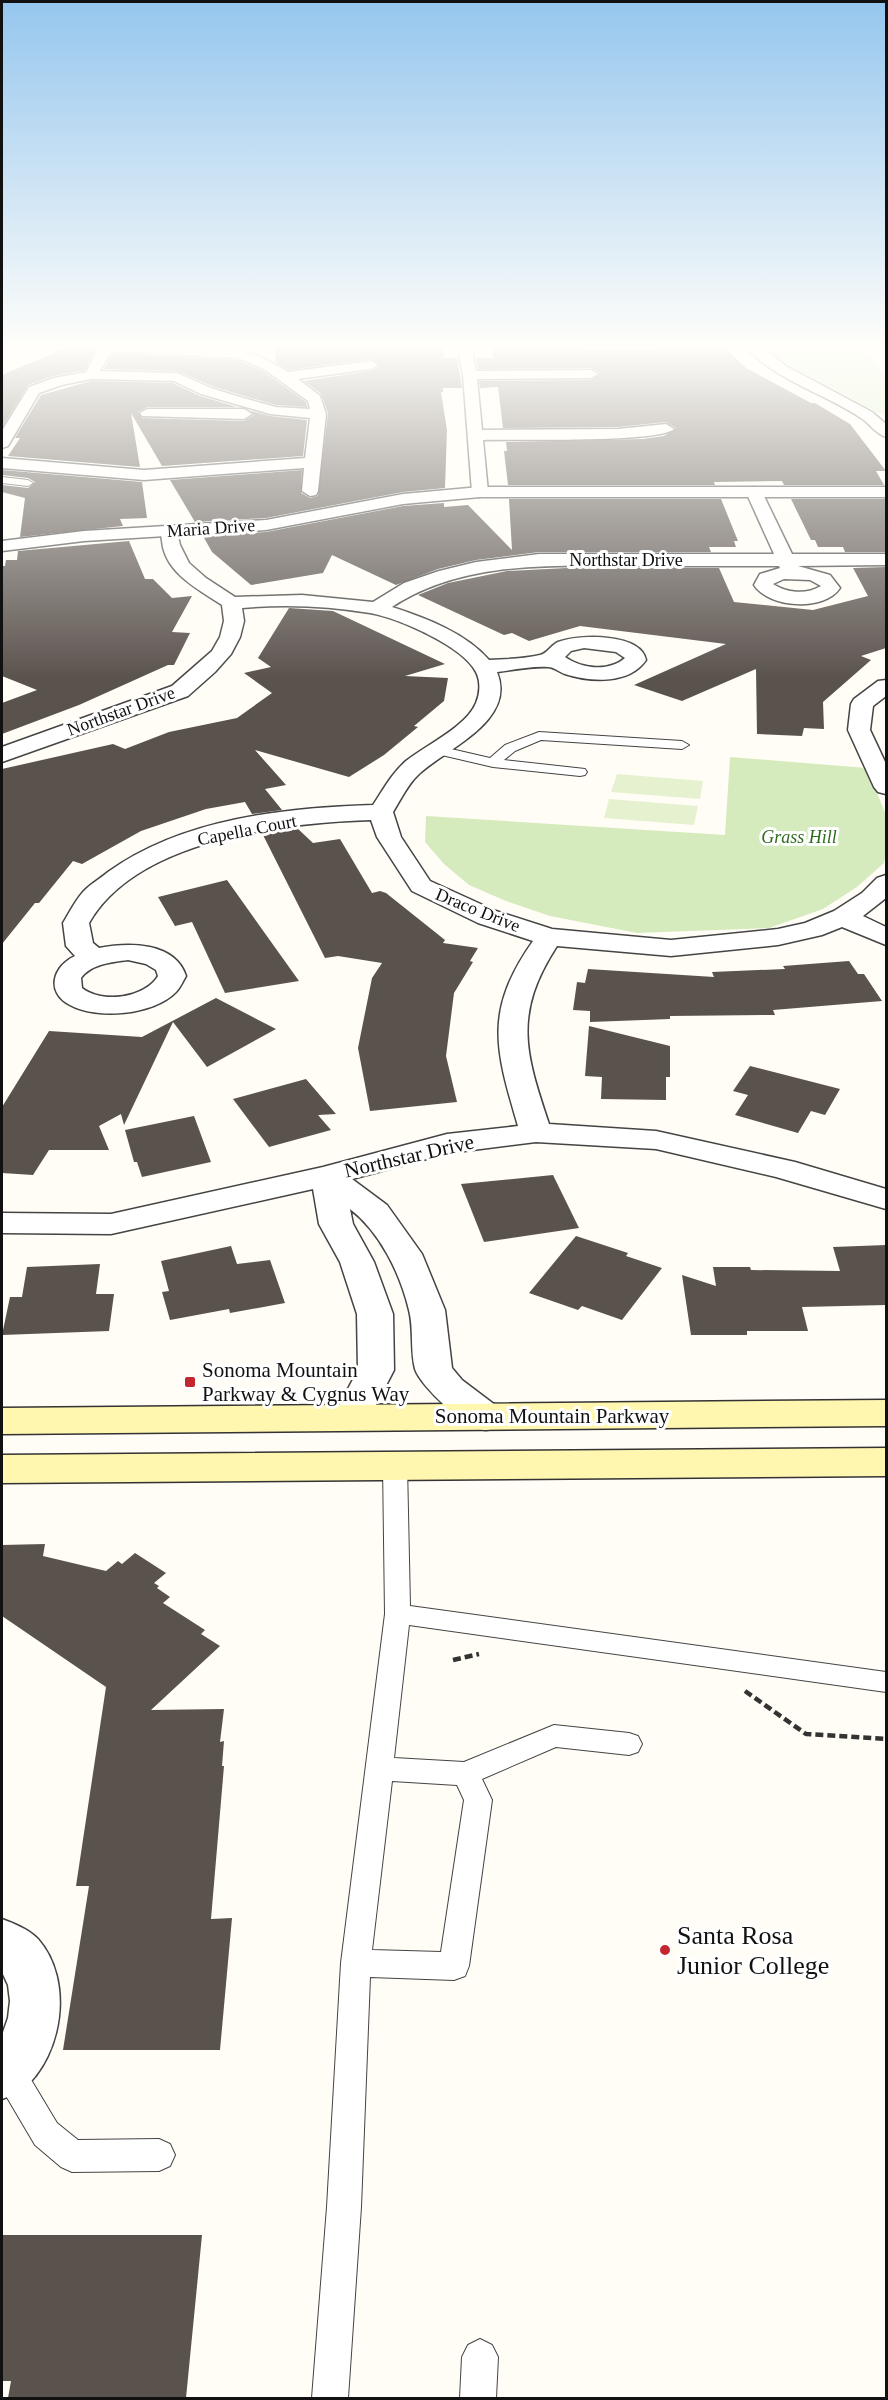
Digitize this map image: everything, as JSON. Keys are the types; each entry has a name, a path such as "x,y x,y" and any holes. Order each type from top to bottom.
{"main road":[{"name":"Sonoma Mountain Parkway","path":"2,1421 353,1415 486,1417 886,1413"},
{"path":"395,1465 466,1440 844,1414"},
{"path":"353,1415 395,1465"},
{"path":"2,1469 886,1462"}],"street":[{"path":"310,491 314,455"},
{"path":"477,455 480,492"},
{"path":"2,464 144,475 313,462"},
{"name":"Maria Drive","path":"2,546 84,536 266,525 403,499 480,492 886,492"},
{"path":"754,492 789,567"},
{"path":"171,531 170,548 180,567 231,603 299,599 376,609 417,624 460,644 484,667 492,688 485,708 438,750 411,768 381,812"},
{"name":"Northstar Drive","path":"376,609 413,586 442,575 489,565 538,560 789,567 886,560"},
{"name":"Northstar Drive","path":"2,755 180,691 221,654 230,637 234,621 231,603"},
{"path":"484,667 555,660"},
{"path":"886,686 862,704 859,730 886,787"},
{"name":"Draco Drive","path":"381,812 389,837 421,886 487,917 549,937 671,948 778,937 813,929 843,917 871,899 886,883"},
{"name":"Capella Court","path":"94,958 80,946 76,923 95,894 141,863 200,837 270,822 381,812"},
{"path":"843,917 886,937"},
{"path":"536,1133 513,1047 515,1003 537,954 549,937"},
{"name":"Northstar Drive","path":"2,1223 111,1224 327,1176 447,1144 536,1133 656,1140 784,1169 886,1198"},
{"path":"327,1176 336,1224 357,1262 375,1314 376,1370 353,1415"},
{"path":"327,1176 375,1212 405,1254 427,1310 434,1370 449,1389 486,1417"},
{"path":"2,1942 20,1957 33,1981 36,2010 27,2041 4,2071"}],"lane":[{"path":"2,480 28,483"},
{"path":"493,763 510,748 539,736 682,745"},
{"path":"438,750 493,763 580,772"},
{"path":"330,2398 344,2207 356,1963 398,1614 395,1465"},
{"path":"398,1614 886,1682"},
{"path":"378,1769 466,1774 554,1736 629,1744"},
{"path":"356,1963 454,1966 478,1800 466,1774"},
{"path":"4,2071 46,2134 72,2157 159,2155"},
{"path":"478,2398 480,2357"}],"path":[{"path":"453,1660 482,1654"},
{"path":"734,1689 745,1691 806,1734 886,1739"}],"green space":[{"name":"Grass Hill","path":"730,757 867,768 886,815 884,863 857,887 823,909 769,928 637,933 550,916 506,901 469,885 444,864 425,842 426,816 725,835"},
{"path":"617,774 703,781 700,799 611,792"},
{"path":"609,799 698,806 694,825 604,818"}],"building":[{"path":"138,455 140,467 8,456"},
{"path":"156,455 303,455 303,456 162,466"},
{"path":"323,455 446,455 445,488 403,492 266,518 195,522 170,480 302,470 301,493 310,498 318,496"},
{"path":"504,455 874,455 886,471 876,471 884,485 784,485 782,481 714,482 715,485 508,485"},
{"path":"2,470 142,482 147,518 120,519 123,526 20,537 25,498 2,492 2,485 28,488 35,482 28,478 2,475"},
{"path":"509,499 721,499 738,541 734,541 736,547 709,547 711,552 539,552 476,560 438,569 396,585 332,555 323,573 251,585 212,552 203,536 266,532 403,506 444,503 444,507 468,505 512,550"},
{"path":"791,499 886,499 886,552 845,552 843,547 818,547 815,540 811,540"},
{"path":"129,541 145,579 153,579 172,598 192,596 172,632 190,633 174,665 168,665 79,705 2,734 2,703 37,690 2,676 2,566 5,566 6,560 17,560 18,551"},
{"path":"886,567 886,648 861,656 871,660 823,702 824,729 804,728 802,736 757,734 756,669 682,701 634,685 726,644 580,626 529,641 512,633 504,635 418,595 448,583 507,571 567,568 719,568 734,602 813,610 868,596 853,568"},
{"path":"289,608 333,611 445,664 405,676 448,678 444,701 414,726 418,727 384,755 349,777 255,750 286,785 265,789 282,810 252,814 245,802 206,809 141,831 82,864 73,861 2,944 2,769 113,744 125,749 169,732 237,718 272,693 244,673 271,667 258,658"},
{"path":"297,828 313,843 340,839 372,893 380,891 386,893 445,940 443,943 478,948 470,961 473,962 454,993 446,1056 457,1102 370,1111 358,1048 372,978 382,963 338,956 325,958 262,833"},
{"path":"227,880 299,981 225,993 192,922 175,926 158,897"},
{"path":"849,961 858,974 864,974 882,1001 773,1010 775,1015 670,1016 670,1019 590,1022 590,1011 573,1010 577,982 585,983 588,969 714,977 712,972 785,969 783,966"},
{"path":"216,998 276,1029 207,1067 173,1022 124,1125 121,1114 99,1126 109,1150 49,1150 33,1175 2,1173 2,1107 49,1031 142,1037"},
{"path":"589,1026 670,1046 670,1077 666,1077 666,1100 601,1099 602,1077 585,1076"},
{"path":"750,1066 840,1089 825,1115 811,1111 798,1133 735,1115 748,1095 733,1091"},
{"path":"306,1079 336,1114 318,1115 331,1130 269,1147 233,1099"},
{"path":"194,1116 211,1162 142,1177 137,1162 134,1162 125,1130"},
{"path":"553,1175 579,1228 484,1242 461,1184"},
{"path":"576,1236 628,1253 626,1256 662,1268 622,1320 582,1306 578,1310 529,1293"},
{"path":"886,1245 886,1305 802,1307 808,1331 747,1331 747,1335 691,1335 682,1275 716,1286 713,1267 750,1267 751,1270 840,1271 833,1247"},
{"path":"231,1246 237,1264 270,1260 285,1303 230,1313 229,1309 170,1320 162,1292 169,1291 161,1261"},
{"path":"100,1264 96,1294 114,1294 109,1331 2,1335 10,1297 22,1297 27,1267"},
{"path":"45,1544 43,1556 106,1571 118,1561 122,1564 135,1553 166,1573 154,1583 170,1597 163,1603 205,1630 201,1634 220,1646 151,1710 224,1709 220,1742 224,1741 222,1766 224,1766 211,1919 232,1918 220,2050 63,2050 89,1886 76,1886 106,1687 2,1616 2,1545"},
{"path":"2,2235 202,2235 186,2398 8,2398 11,2381 2,2381"}],"place":[{"name":"Sonoma Mountain Parkway & Cygnus Way","path":"190,1382"},
{"name":"Santa Rosa Junior College","path":"665,1950"}]}
